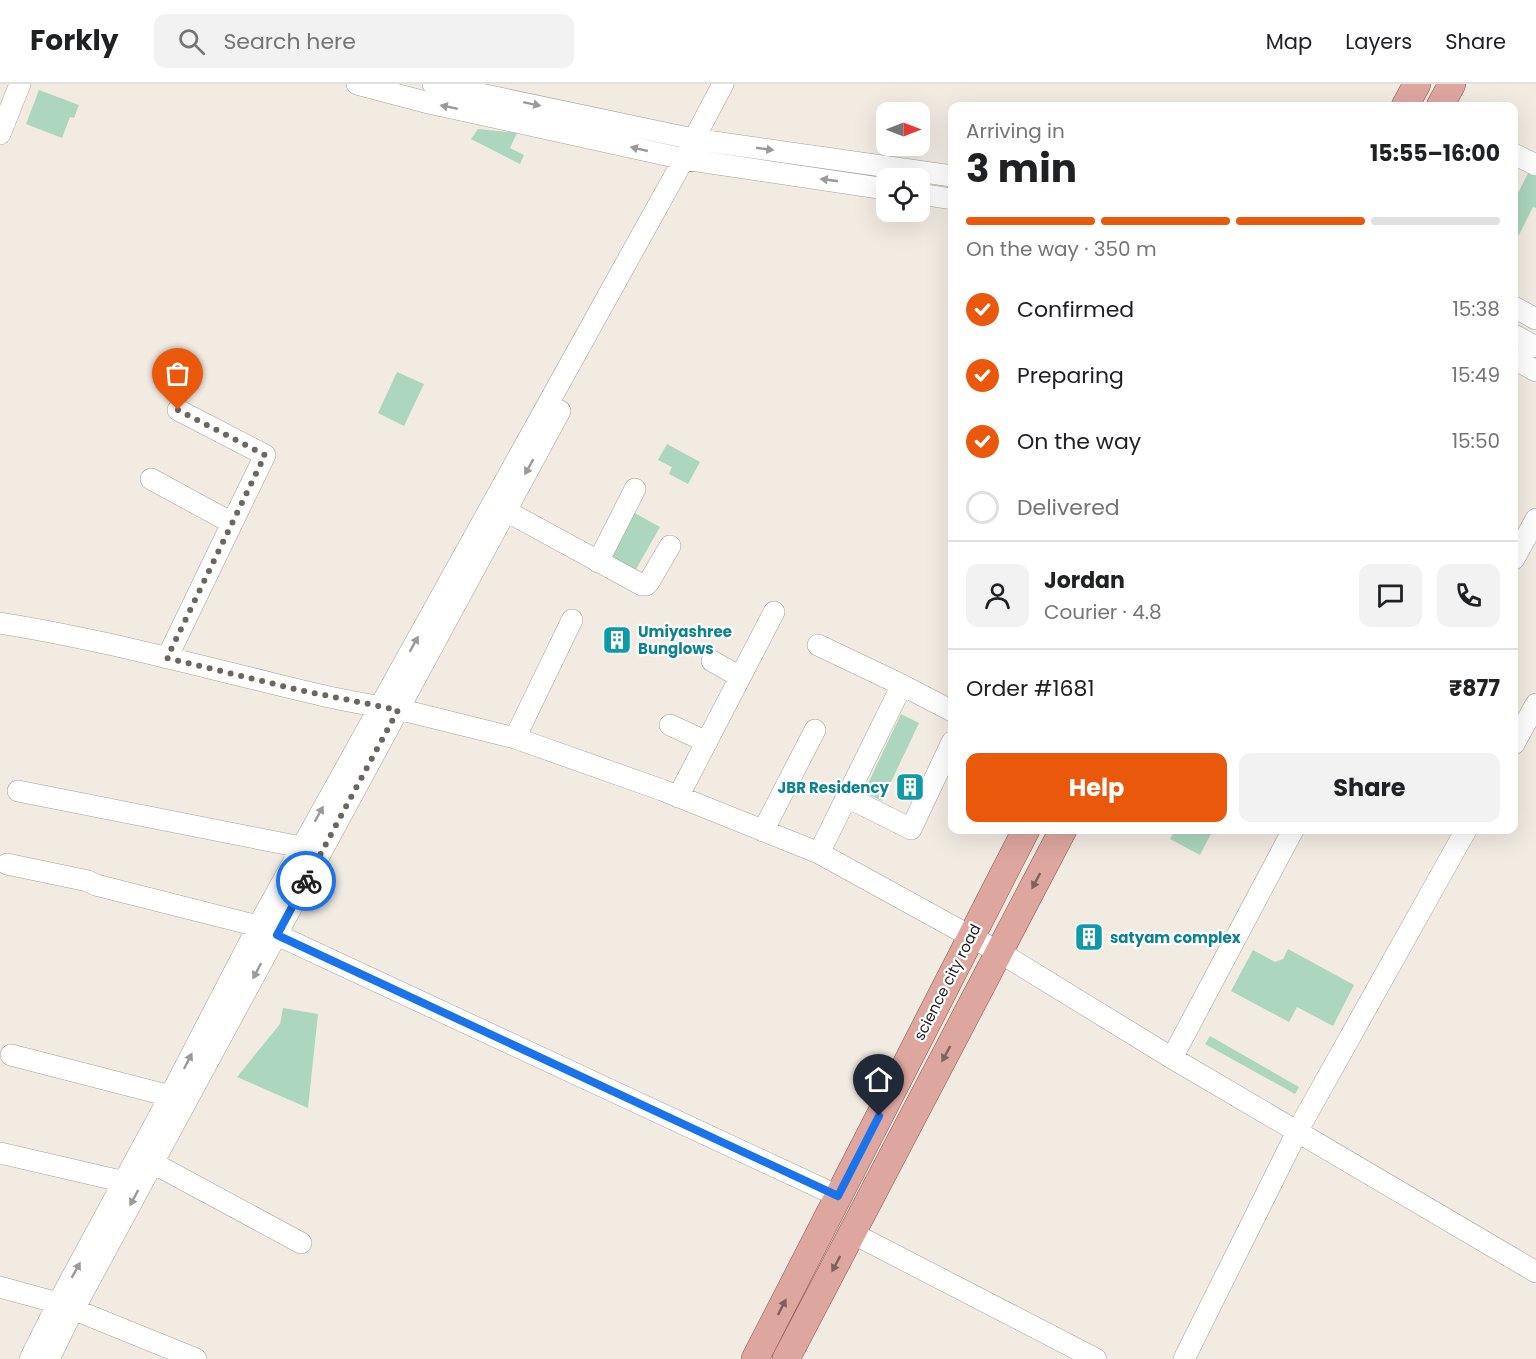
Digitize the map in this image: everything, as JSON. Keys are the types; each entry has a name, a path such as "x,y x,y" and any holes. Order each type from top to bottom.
{"main road":[{"path":"1407,102 1417,84"},
{"path":"1442,102 1452,84"},
{"name":"science city road","path":"755,1359 1024,834"},
{"path":"786,1359 1061,834"}],"street":[{"path":"0,134 20,84"},
{"path":"357,84 429,103 690,160 876,188"},
{"path":"434,84 700,140 948,175"},
{"path":"30,1359 66,1306 153,1163 267,930 301,847 388,708 506,511 690,160 723,84"},
{"path":"700,140 738,84"},
{"path":"1518,156 1536,165"},
{"path":"49,1359 66,1306 125,1182 170,1096 267,930 690,160"},
{"path":"930,196 948,198"},
{"path":"1518,309 1536,319"},
{"path":"1518,337 1536,347"},
{"path":"1518,361 1536,371"},
{"path":"167,658 265,455 178,410"},
{"path":"151,479 232,523"},
{"path":"598,562 635,489"},
{"path":"506,511 642,585 646,585 670,546"},
{"path":"1518,552 1536,519"},
{"path":"678,797 774,612"},
{"path":"515,738 572,621"},
{"path":"0,623 71,634 515,738 678,797 819,854 999,952 1172,1058 1536,1272"},
{"path":"818,645 948,709"},
{"path":"712,661 740,677"},
{"path":"819,854 902,685"},
{"path":"1518,737 1536,704"},
{"path":"670,725 706,742"},
{"path":"763,831 815,730"},
{"path":"847,797 911,829 948,750"},
{"path":"18,791 301,847"},
{"path":"1172,1058 1291,834"},
{"path":"1184,1359 1298,1130 1464,834"},
{"path":"7,864 88,881 267,930 838,1196"},
{"path":"11,1055 170,1096"},
{"path":"0,1153 125,1182"},
{"path":"153,1163 301,1243"},
{"path":"852,1233 1096,1359"},
{"path":"0,1287 66,1306 196,1359"}],"green space":[{"path":"39,90 79,105 74,118 70,117 62,138 26,124"},
{"path":"478,129 517,133 510,148 524,155 520,164 471,139"},
{"path":"1532,165 1536,167 1536,208 1533,207 1519,235 1518,235 1518,193"},
{"path":"397,372 424,384 404,426 378,413"},
{"path":"667,444 700,462 688,484 669,474 672,467 658,460"},
{"path":"633,512 660,527 635,571 608,556"},
{"path":"901,714 919,723 882,801 864,792"},
{"path":"1173,834 1211,834 1200,855 1170,839"},
{"path":"1288,949 1354,985 1333,1026 1297,1007 1289,1022 1231,991 1253,950 1275,962 1283,959"},
{"path":"283,1008 318,1014 308,1108 237,1077 280,1024"},
{"path":"1210,1036 1299,1087 1295,1094 1205,1044"}],"way so far":[{"path":"178,410 265,455 167,658 299,690 398,710 306,881"}],"place":[{"name":"Umiyashree Bunglows","path":"617,640"},
{"name":"JBR Residency","path":"910,787"},
{"name":"satyam complex","path":"1089,937"}],"route":[{"path":"306,881 277,935 838,1196 879,1116"}]}
